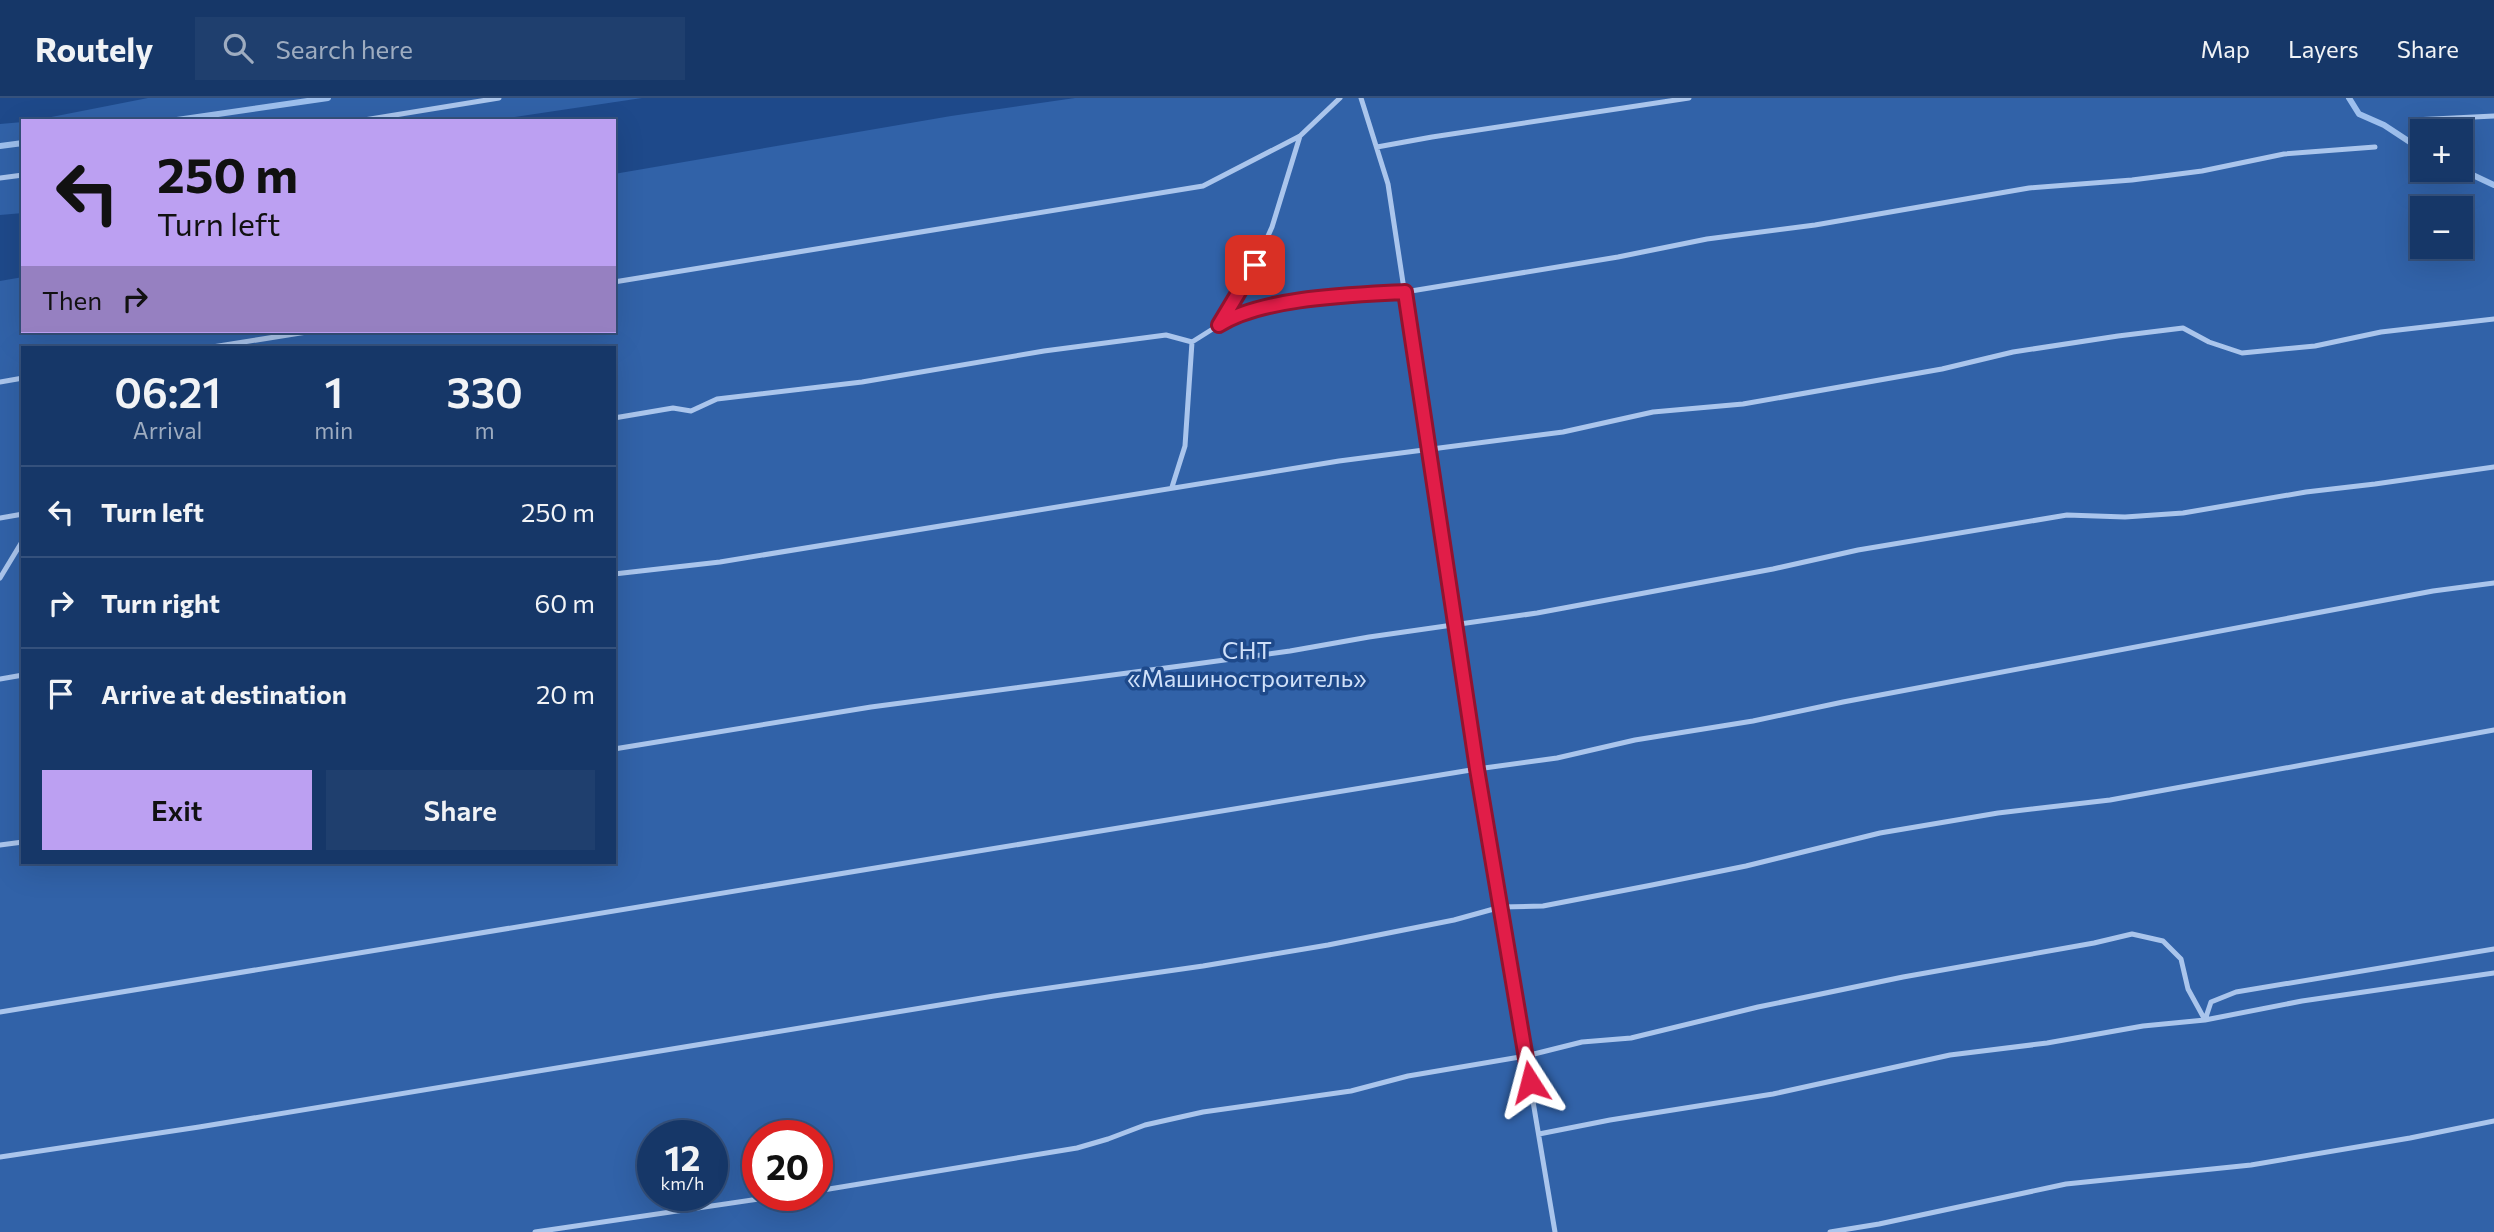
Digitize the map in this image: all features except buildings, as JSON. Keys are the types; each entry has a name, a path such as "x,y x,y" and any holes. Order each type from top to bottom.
{"lane":[{"path":"370,119 499,98"},
{"path":"616,282 1203,186 1300,136 1340,98"},
{"path":"1361,98 1388,184 1477,769 1555,1232 1548,1232"},
{"path":"1377,148 1432,137 1689,98"},
{"path":"2433,119 2494,116"},
{"path":"1219,325 1255,265 1272,227 1300,136"},
{"path":"616,418 673,408 691,411 717,400 862,382 1044,351 1166,335 1192,342 1230,318 1276,306 1334,296 1405,292 1618,257 1707,239 1815,225 2029,188 2132,180 2202,171 2284,155 2375,147"},
{"path":"0,178 21,174"},
{"path":"616,574 720,562 1172,487 1430,448 1563,432 1653,412 1743,404 1942,369 2013,352 2118,336 2183,328 2208,342 2242,353 2315,346 2381,332 2494,319"},
{"path":"219,346 300,333"},
{"path":"1172,487 1185,446 1192,342"},
{"path":"0,382 21,378"},
{"path":"616,749 871,707 1290,651 1368,636 1456,626 1669,589 1858,550 2067,515 2125,517 2183,513 2306,492 2494,467"},
{"path":"0,518 21,514"},
{"path":"0,578 21,543"},
{"path":"0,1012 1556,758 1635,740 1753,721 2433,591 2494,583"},
{"path":"0,679 21,676"},
{"path":"0,1157 199,1127 1066,984 1203,967 1391,932 1501,907 1543,906 1652,885 1746,866 1880,833 1998,813 2110,800 2494,730"},
{"path":"0,845 21,842"},
{"path":"833,1188 1077,1148 1145,1125 1203,1112 1351,1091 1408,1076 1526,1056 1582,1042 1631,1038 1826,992 2094,943 2132,933 2162,941 2181,959 2188,989 2205,1020"},
{"path":"2205,1020 2211,1002 2236,992 2494,949"},
{"path":"1539,1134 1773,1094 1950,1055 2047,1043 2143,1026 2205,1020 2302,1001 2494,972"},
{"path":"1830,1232 2066,1184 2251,1165 2494,1121"},
{"path":"535,1232 742,1201"}],"green space":[{"path":"148,98 642,98 501,119 41,119"},
{"name":"СНТ «Машиностроитель»","path":"1075,98 2494,98 2494,1232 0,1232 0,281 21,277 21,333 616,333 616,174 951,116"},
{"path":"21,122 21,213 0,215 0,124"}],"waterway":[{"path":"184,119 328,98"},
{"path":"2349,98 2359,114 2384,125 2410,142"},
{"path":"0,146 21,143"},
{"path":"2473,175 2494,185"}],"route":[{"path":"1255,265 1219,325 1230,318 1276,306 1334,296 1405,292 1477,769 1530,1082"}]}
